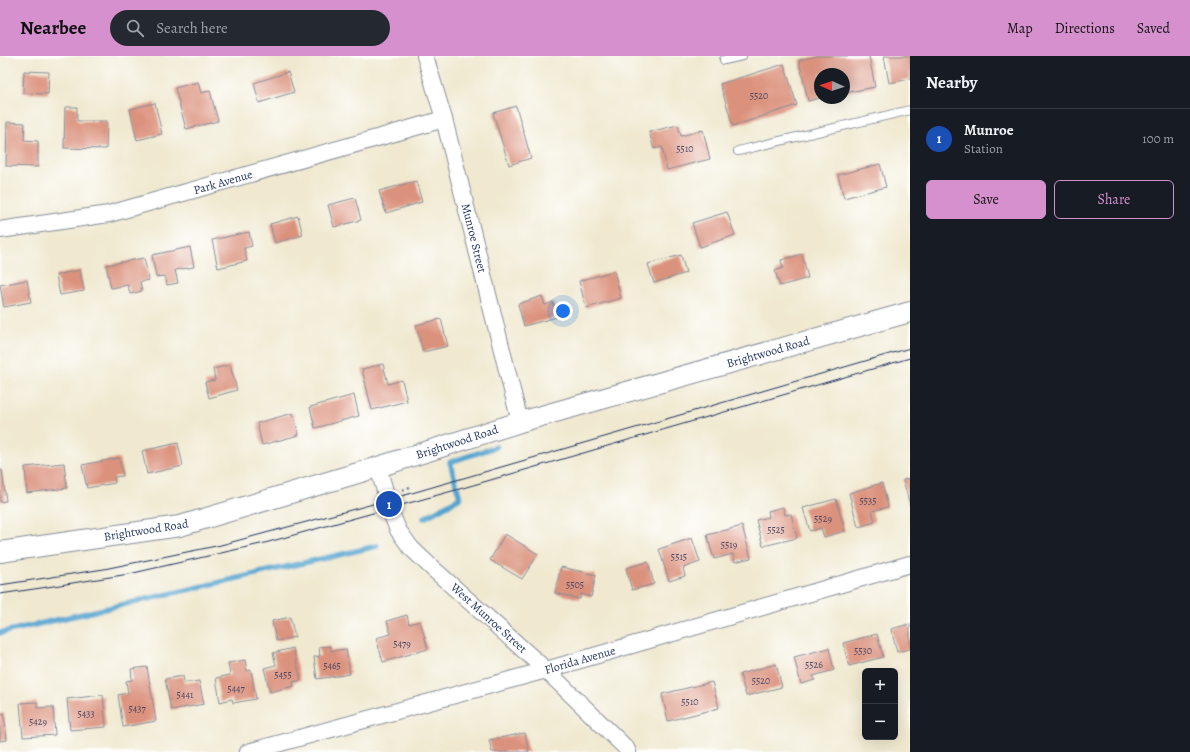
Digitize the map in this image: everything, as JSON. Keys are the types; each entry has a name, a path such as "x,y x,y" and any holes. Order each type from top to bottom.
{"street":[{"name":"Munroe Street","path":"425,56 444,119 520,422"},
{"name":"Park Avenue","path":"0,230 109,214 444,119"},
{"name":"Brightwood Road","path":"0,552 180,526 378,467 520,422 910,312"},
{"name":"West Munroe Street","path":"378,467 398,530 411,548 546,670 626,748 628,752"},
{"name":"Florida Avenue","path":"248,752 546,670 910,564"}],"lane":[{"path":"724,60 742,56"},
{"path":"738,151 910,110"}],"building":[{"path":"817,56 869,56 875,87 850,92 850,68 814,68 814,100 808,101 799,60"},
{"path":"884,56 910,56 910,79 889,83"},
{"path":"784,64 797,105 733,126 720,84"},
{"path":"24,71 49,72 48,94 23,93"},
{"path":"288,72 294,92 259,103 254,83"},
{"path":"198,82 201,93 210,91 218,121 186,129 175,88"},
{"path":"155,103 162,134 137,140 130,109"},
{"path":"516,106 531,158 509,165 493,113"},
{"path":"65,107 77,107 77,121 107,121 106,149 64,148"},
{"path":"7,122 25,123 24,140 38,141 38,167 6,166"},
{"path":"678,125 681,136 703,130 710,159 667,170 662,147 654,149 649,132"},
{"path":"880,164 886,187 844,198 838,175"},
{"path":"416,181 422,202 386,213 379,191"},
{"path":"355,198 361,220 334,227 328,205"},
{"path":"727,212 735,235 700,247 692,223"},
{"path":"298,216 303,235 275,243 270,224"},
{"path":"249,232 252,246 244,248 247,261 218,268 212,240"},
{"path":"190,247 194,267 175,270 178,283 167,285 165,276 156,277 152,255"},
{"path":"802,254 808,278 780,286 775,271 783,268 781,260"},
{"path":"681,255 686,273 654,283 648,264"},
{"path":"144,258 149,280 140,282 142,291 130,294 128,285 111,288 106,265"},
{"path":"80,270 84,291 60,295 56,275"},
{"path":"614,271 621,298 586,308 579,281"},
{"path":"27,280 31,302 4,307 0,285"},
{"path":"542,296 545,305 553,302 557,317 524,326 518,304"},
{"path":"441,319 448,346 423,352 416,325"},
{"path":"383,364 388,384 402,380 407,401 372,410 362,369"},
{"path":"230,365 237,390 209,398 205,382 215,380 213,369"},
{"path":"354,395 359,416 315,428 310,407"},
{"path":"293,413 299,435 262,445 257,423"},
{"path":"178,443 183,466 147,474 142,451"},
{"path":"119,458 123,476 114,477 115,483 87,488 82,465"},
{"path":"64,463 67,488 27,493 25,467"},
{"path":"0,470 2,470 6,501 0,502"},
{"path":"910,478 910,505 903,480"},
{"path":"882,483 888,507 872,511 875,522 858,527 849,493"},
{"path":"836,499 845,531 824,537 821,528 810,531 803,508"},
{"path":"783,507 785,515 791,514 797,538 763,546 756,520 769,517 768,511"},
{"path":"742,526 751,558 735,562 733,554 714,559 707,535"},
{"path":"505,534 538,554 522,579 490,560"},
{"path":"692,538 700,562 683,568 685,576 669,581 659,549"},
{"path":"648,562 654,584 632,590 626,568"},
{"path":"561,567 596,575 591,597 581,594 580,599 555,593"},
{"path":"407,615 409,624 420,621 428,649 383,662 376,638 391,634 387,621"},
{"path":"290,617 295,637 276,641 272,621"},
{"path":"910,624 910,649 897,652 891,629"},
{"path":"877,634 883,657 849,666 843,643"},
{"path":"330,646 331,651 346,649 350,674 317,679 314,657 320,656 319,647"},
{"path":"293,648 301,680 293,682 294,686 270,692 264,668 276,665 273,653"},
{"path":"829,648 834,670 813,676 815,680 801,684 794,657"},
{"path":"245,660 247,671 251,670 256,699 233,703 232,699 220,702 216,678 230,675 228,663"},
{"path":"776,664 782,687 746,696 740,674"},
{"path":"147,667 156,721 123,727 118,695 128,693 126,681 132,680 131,669"},
{"path":"183,676 184,683 199,681 204,704 171,710 165,679"},
{"path":"712,682 719,708 668,721 662,694"},
{"path":"103,695 106,727 70,730 67,699"},
{"path":"37,702 37,708 53,707 55,735 23,737 20,703"},
{"path":"4,713 7,740 0,741 0,714"},
{"path":"525,733 529,752 492,752 489,740"}],"waterway":[{"path":"424,518 460,498 450,462 496,447"},
{"path":"0,633 377,546"}],"tram line":[{"path":"0,585 104,569 221,545 388,500 910,348"},
{"path":"0,594 129,574 265,543 463,488 910,358"}],"place":[{"name":"Munroe","path":"389,504"}]}
